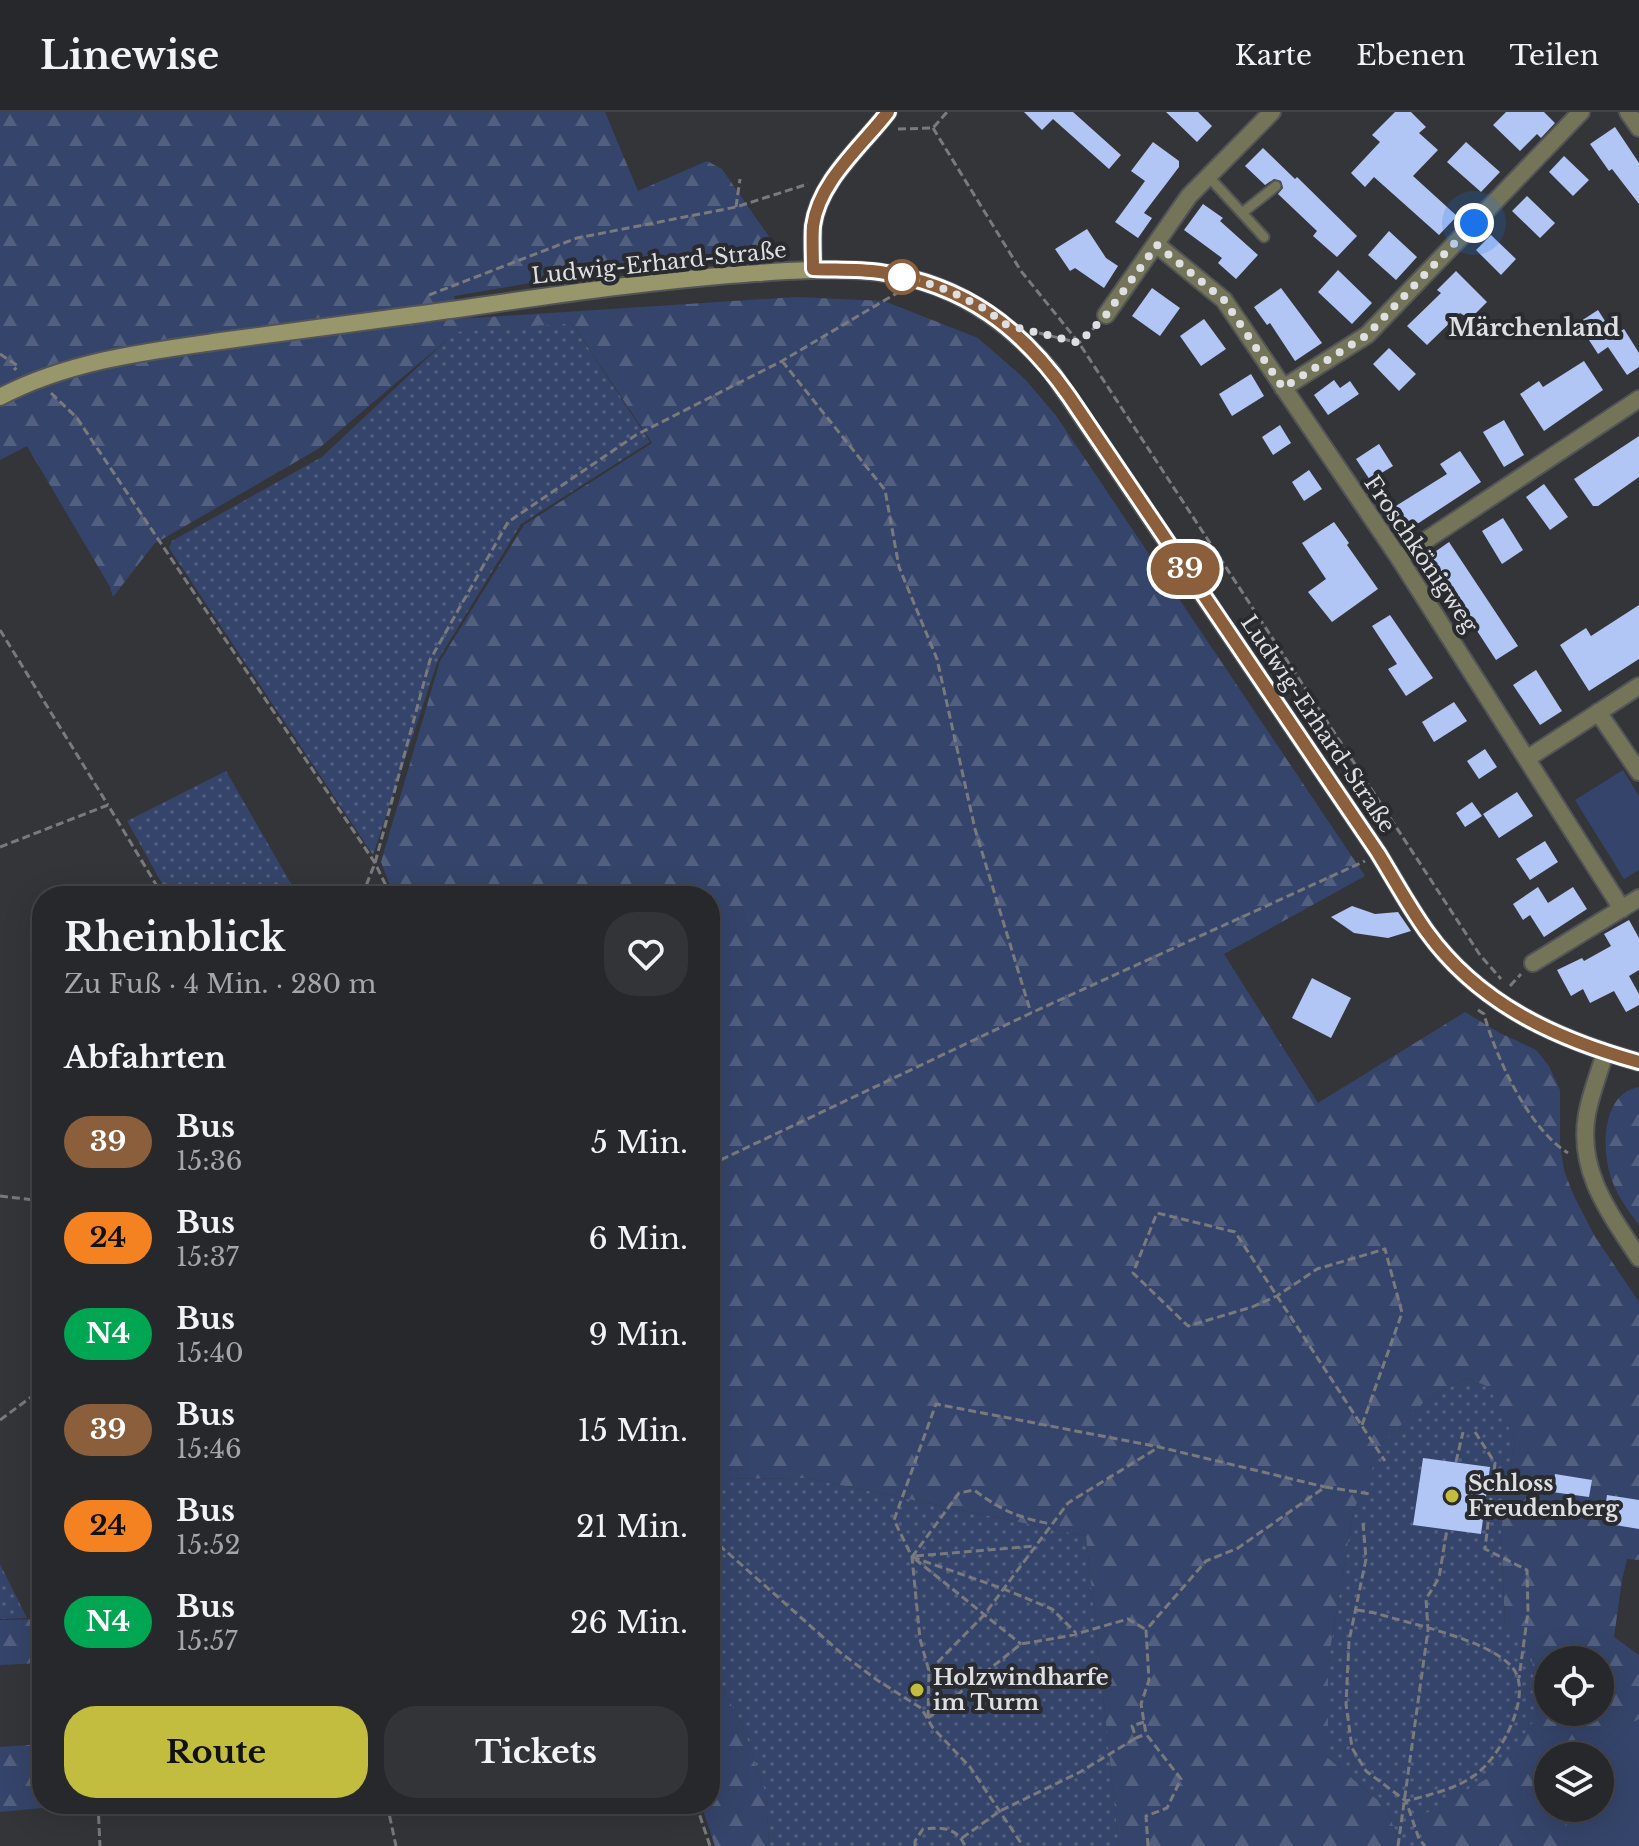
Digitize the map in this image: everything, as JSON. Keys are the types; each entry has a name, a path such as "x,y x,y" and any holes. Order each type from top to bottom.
{"main road":[{"name":"Ludwig-Erhard-Straße","path":"0,397 111,359 157,350 639,284 813,269 878,272 919,280 983,308 1028,344 1051,371 1378,853 1426,931 1477,985 1498,1002 1542,1029 1605,1053 1639,1062"}],"street":[{"path":"1106,315 1189,196 1272,112"},
{"path":"1283,388 1367,335 1581,112"},
{"path":"1628,112 1639,128"},
{"path":"813,269 813,225 818,207 850,148 890,120"},
{"name":"Froschkönigweg","path":"1157,245 1224,300 1399,558 1622,909"},
{"path":"1399,558 1639,399"},
{"path":"1528,758 1639,686"},
{"path":"1598,712 1639,772"},
{"path":"1533,963 1639,898"},
{"path":"1605,1053 1587,1115 1588,1166 1599,1197 1639,1258"}],"lane":[{"path":"1208,176 1264,237"},
{"path":"1242,213 1276,186"}],"path":[{"path":"933,128 947,112"},
{"path":"890,120 933,128 1021,271 1079,343 1480,955 1508,987 1533,963"},
{"path":"736,207 740,179"},
{"path":"417,299 577,238 736,207 819,181"},
{"path":"366,886 375,863 430,660 508,522 636,435 782,361 919,280"},
{"path":"1079,343 1106,315"},
{"path":"1036,332 1079,343"},
{"path":"0,354 18,366"},
{"path":"782,361 885,490 899,567 937,659 975,829 1031,1013"},
{"path":"42,384 77,418 375,863 386,886"},
{"path":"0,630 157,886"},
{"path":"0,847 108,805"},
{"path":"720,1160 1378,853"},
{"path":"1484,1014 1488,1030 1522,1102 1559,1147 1588,1166"},
{"path":"0,1196 32,1200"},
{"path":"1362,1425 1402,1313 1385,1249 1317,1269 1277,1296 1252,1307 1188,1326 1133,1273 1157,1213 1235,1232 1277,1296 1362,1425 1385,1461"},
{"path":"0,1420 32,1396"},
{"path":"928,1718 929,1671 920,1639 912,1557 894,1520 936,1404 1159,1447 1325,1487 1371,1494"},
{"path":"1456,1462 1463,1432"},
{"path":"1475,1432 1495,1463 1485,1549 1527,1570 1528,1612 1519,1682"},
{"path":"929,1671 984,1615 1068,1503 1159,1447"},
{"path":"1148,1846 1146,1816 1167,1808 1181,1779 1146,1734 1141,1704 1149,1680 1146,1630 1206,1561 1238,1548 1325,1487"},
{"path":"912,1557 959,1493 974,1490 998,1508 1021,1519 1052,1524"},
{"path":"1363,1523 1366,1559 1349,1641 1346,1704 1352,1748 1366,1771 1406,1801 1419,1839 1425,1846"},
{"path":"1398,1846 1428,1630 1426,1599 1439,1578 1447,1529"},
{"path":"720,1546 841,1653 921,1708 933,1728 970,1767 1023,1846"},
{"path":"912,1557 1036,1546"},
{"path":"912,1557 1052,1609 1076,1633"},
{"path":"912,1557 1021,1644"},
{"path":"1357,1610 1491,1650 1514,1668 1519,1682 1521,1692 1507,1737 1476,1774 1438,1793 1406,1801"},
{"path":"928,1718 1021,1644 1128,1619 1146,1630"},
{"path":"1136,1738 1132,1726 1144,1722"},
{"path":"962,1838 1000,1811 1080,1772 1146,1734"},
{"path":"98,1814 100,1846"},
{"path":"389,1814 396,1846"},
{"path":"699,1814 710,1846"},
{"path":"915,1846 923,1829 946,1827 962,1838 965,1846"}],"green space":[{"path":"0,112 605,112 638,191 707,161 722,169 779,251 606,270 454,296 458,319 796,297 884,301 978,338 1025,379 1057,417 1365,876 1224,954 1318,1103 1465,1012 1536,1050 1549,1066 1560,1090 1560,1143 1564,1170 1594,1235 1639,1302 1639,1560 1627,1559 1614,1637 1639,1655 1639,1728 1614,1746 1614,1742 1534,1742 1534,1822 1592,1822 1592,1846 1424,1846 1418,1818 1495,1774 1534,1720 1534,1726 1614,1726 1614,1646 1534,1646 1534,1677 1532,1658 1505,1627 1501,1530 1515,1440 1489,1387 1467,1378 1425,1401 1384,1442 1353,1512 1328,1663 1328,1758 1387,1808 1400,1846 1119,1846 1086,1536 807,1478 720,1479 720,886 390,886 381,862 440,661 524,525 652,443 572,323 456,332 318,449 154,544 113,597 27,446 0,460"},
{"path":"572,323 650,442 521,524 438,660 373,855 169,548 172,541 322,457 456,331"},
{"path":"1623,770 1639,796 1639,870 1624,879 1575,800"},
{"path":"226,771 292,886 163,886 127,821"},
{"path":"1639,1087 1639,1225 1613,1183 1606,1142 1610,1113 1617,1101 1626,1092"},
{"path":"1467,1378 1490,1387 1515,1440 1501,1530 1505,1627 1532,1657 1534,1721 1495,1774 1419,1818 1424,1846 1400,1846 1387,1808 1328,1758 1328,1663 1353,1512 1383,1442 1425,1401"},
{"path":"807,1478 1086,1536 1119,1846 769,1846 766,1795 743,1727 720,1683 720,1479"},
{"path":"0,1564 27,1618 0,1619"},
{"path":"32,1619 32,1663 0,1665 0,1620"},
{"path":"720,1683 743,1727 766,1795 769,1846 715,1846 704,1814 720,1814"},
{"path":"1639,1719 1639,1846 1566,1846 1567,1822 1614,1822 1614,1742 1604,1742 1614,1732"},
{"path":"32,1745 32,1809 0,1812 0,1747"}],"building":[{"path":"1024,112 1073,112 1121,155 1109,169 1053,119 1042,130"},
{"path":"1166,112 1198,112 1212,126 1197,142"},
{"path":"1395,112 1411,112 1426,127 1419,133 1438,150 1413,176 1457,216 1439,235 1374,177 1365,187 1351,173 1380,142 1372,135"},
{"path":"1506,112 1544,112 1555,123 1541,138 1537,134 1520,151 1493,125"},
{"path":"1615,127 1639,163 1639,204 1590,144"},
{"path":"1153,142 1179,161 1179,167 1144,213 1152,218 1138,238 1115,222 1145,181 1131,171"},
{"path":"1466,142 1500,172 1481,192 1447,162"},
{"path":"1263,148 1357,236 1337,257 1313,236 1317,231 1278,194 1283,188 1281,181 1274,179 1265,185 1245,166"},
{"path":"1564,156 1589,180 1573,196 1549,172"},
{"path":"1527,196 1555,223 1540,238 1512,211"},
{"path":"1203,204 1223,218 1220,221 1258,255 1236,279 1218,263 1222,258 1184,230"},
{"path":"1087,229 1106,258 1118,266 1104,288 1075,268 1070,271 1055,249"},
{"path":"1389,231 1417,257 1396,280 1368,255"},
{"path":"1491,235 1516,259 1501,275 1476,250"},
{"path":"1338,270 1372,303 1352,324 1318,292"},
{"path":"1456,271 1487,302 1470,319 1460,313 1427,345 1407,326 1441,293 1437,290"},
{"path":"1152,288 1180,308 1160,336 1132,316"},
{"path":"1281,288 1322,343 1295,361 1270,323 1267,325 1254,307"},
{"path":"1598,310 1614,335 1624,329 1639,353 1639,367 1627,375 1608,347 1598,354 1578,323"},
{"path":"1204,319 1226,349 1201,366 1180,336"},
{"path":"1389,348 1416,374 1399,391 1373,364"},
{"path":"1584,361 1603,390 1544,431 1520,394 1539,381 1543,387"},
{"path":"1251,374 1264,396 1232,416 1219,394"},
{"path":"1334,380 1340,388 1350,381 1359,394 1328,415 1314,395"},
{"path":"1504,420 1524,455 1504,467 1483,432"},
{"path":"1280,425 1291,443 1273,455 1262,437"},
{"path":"1639,436 1639,477 1598,506 1593,506 1574,479"},
{"path":"1379,444 1393,466 1370,480 1356,459"},
{"path":"1460,451 1481,482 1405,532 1391,509 1447,474 1440,464"},
{"path":"1309,470 1322,489 1304,501 1292,482"},
{"path":"1544,484 1568,517 1550,530 1526,497"},
{"path":"1503,518 1523,550 1502,564 1482,531"},
{"path":"1334,522 1378,589 1332,622 1308,592 1326,579 1302,543"},
{"path":"1449,542 1518,646 1496,660 1429,556"},
{"path":"1639,605 1639,659 1589,691 1560,645 1586,628 1591,636"},
{"path":"1390,615 1433,678 1406,696 1388,669 1397,664 1372,626"},
{"path":"1536,670 1562,711 1540,725 1513,685"},
{"path":"1454,702 1467,721 1434,742 1422,722"},
{"path":"1485,749 1497,767 1479,779 1467,761"},
{"path":"1517,792 1533,816 1499,838 1483,814"},
{"path":"1472,802 1482,816 1465,827 1456,813"},
{"path":"1545,841 1558,862 1530,880 1516,859"},
{"path":"1538,887 1548,903 1573,887 1587,909 1544,937 1530,915 1523,920 1513,904"},
{"path":"1352,906 1375,914 1398,912 1411,931 1388,938 1354,933 1331,917"},
{"path":"1629,920 1639,938 1639,970 1629,976 1639,994 1639,1005 1626,1012 1614,991 1590,1003 1583,989 1571,996 1557,970 1582,958 1584,961 1611,946 1604,934"},
{"path":"1312,978 1351,998 1331,1038 1292,1018"},
{"name":"Schloss Freudenberg","path":"1423,1458 1490,1467 1481,1534 1413,1525"},
{"path":"1555,1474 1592,1480 1589,1497 1552,1492"},
{"path":"1607,1495 1639,1500 1639,1529 1603,1523"}],"bus line":[{"name":"39","path":"888,112 828,188 818,207 813,225 813,269 878,272 919,280 983,308 1028,344 1069,396 1441,950 1477,985 1519,1016 1567,1040 1639,1062"}],"place":[{"name":"Schloss Freudenberg","path":"1452,1496"},
{"name":"Holzwindharfe im Turm","path":"917,1690"}],"district":[{"name":"Märchenland","path":"1534,327"}],"route":[{"path":"902,277 952,292 1007,325 1079,343 1106,315 1157,245 1224,300 1283,388 1367,335 1474,223"}]}
